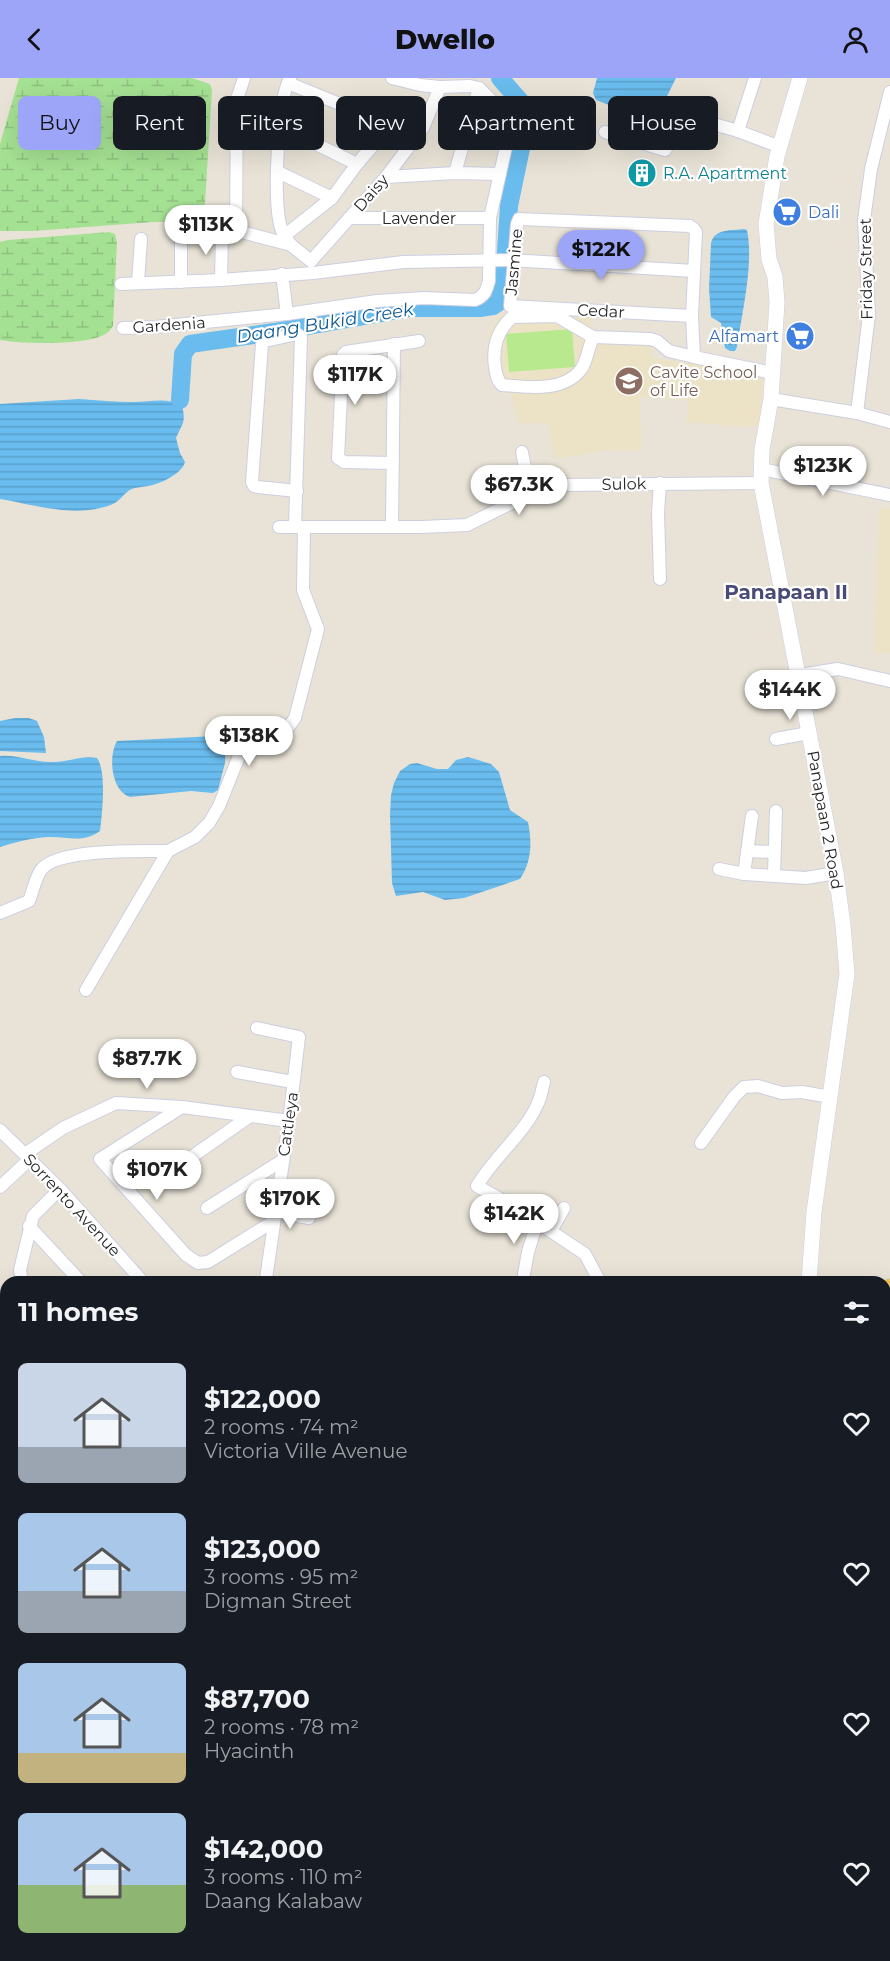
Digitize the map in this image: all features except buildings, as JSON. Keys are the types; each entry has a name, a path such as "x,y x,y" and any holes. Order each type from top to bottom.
{"street":[{"path":"244,78 237,99 236,226 242,232 287,240"},
{"path":"392,78 410,84 479,88 509,118 510,129 490,218 490,261"},
{"path":"738,131 755,78"},
{"name":"Panapaan 2 Road","path":"800,78 780,147 769,195 766,224 769,259 775,277 777,302 771,399 761,476 836,873 847,974 814,1212 809,1276"},
{"path":"284,96 289,81 374,118 383,129 381,136 332,198 287,240"},
{"name":"Daisy","path":"312,267 423,128 440,87"},
{"path":"455,173 479,88"},
{"name":"Friday Street","path":"857,413 869,315 864,220 870,169 890,92"},
{"path":"605,132 665,150 686,116 738,131 780,147"},
{"path":"324,148 357,164"},
{"path":"279,150 278,206 280,226 287,240 312,267"},
{"path":"278,172 332,198"},
{"path":"386,177 455,173 500,174"},
{"name":"Lavender","path":"349,218 490,218"},
{"name":"Jasmine","path":"510,306 512,261 519,219 690,226 696,232 694,271"},
{"path":"181,234 181,282"},
{"path":"220,280 222,234"},
{"path":"138,283 141,239"},
{"name":"Gardenia","path":"123,328 287,314 377,301 424,298 475,300 482,297 486,291 490,261"},
{"path":"121,284 220,280 282,274 312,267 403,262 512,261 694,271 692,316 694,357"},
{"path":"282,274 287,314"},
{"name":"Cedar","path":"510,306 692,316"},
{"path":"593,337 582,368 567,381 547,386 527,387 502,385 498,381 493,354 495,339 512,317 557,316 593,337 650,339 669,351 773,373"},
{"path":"0,913 29,901 41,869 50,861 103,851 168,851 195,837 209,823 219,806 243,746 287,729 295,718 318,629 303,590 297,491 301,337 297,334 265,341 262,344 252,482 258,487 297,491"},
{"path":"393,463 344,462 338,458 343,355 345,352 418,340"},
{"path":"392,527 394,344"},
{"path":"771,399 857,413 890,422"},
{"path":"522,452 530,494"},
{"name":"Sulok","path":"279,527 466,525 530,494 562,484 660,483 761,476 890,495"},
{"path":"660,483 658,513 660,579"},
{"path":"798,675 838,669 890,681"},
{"path":"776,739 809,733"},
{"path":"774,876 776,811"},
{"path":"744,874 752,816"},
{"path":"86,990 168,851"},
{"path":"747,851 774,852"},
{"path":"719,869 744,874 806,878 836,873"},
{"name":"Cattleya","path":"257,1028 299,1037 289,1121 265,1276"},
{"path":"237,1072 293,1082"},
{"path":"544,1082 537,1106 531,1116 477,1186 585,1254 597,1276"},
{"path":"701,1143 734,1097 744,1087 752,1086 782,1093 802,1092 830,1097"},
{"path":"0,1187 28,1156 63,1128 116,1103 182,1107 289,1121"},
{"path":"182,1107 100,1159 186,1256 204,1264 274,1217 309,1218"},
{"path":"172,1170 250,1116"},
{"name":"Sorrento Avenue","path":"0,1130 60,1189 138,1276"},
{"path":"207,1208 283,1160"},
{"path":"21,1276 20,1270 33,1216 60,1189"},
{"path":"550,1231 564,1208"},
{"path":"524,1274 537,1223"},
{"path":"29,1226 75,1276"}],"shaded area":[{"name":"Cavite School of Life","path":"514,308 591,312 592,334 653,337 652,358 744,370 764,376 759,426 686,422 689,400 639,397 642,450 607,450 555,459 547,423 518,423 511,394 494,386 488,333 501,315"},
{"path":"879,508 890,509 890,653 874,653"}],"green space":[{"path":"19,78 192,78 210,84 212,90 204,219 199,222 153,222 33,231 0,231 0,144"},
{"path":"109,232 115,234 117,243 113,326 107,333 71,342 39,343 0,340 0,242"},
{"path":"572,329 575,367 509,372 506,334"}],"water":[{"path":"597,78 676,78 667,96 608,96 608,105 596,100 593,93"},
{"path":"747,230 749,243 746,288 737,347 735,351 730,351 725,348 721,323 711,317 709,289 711,243 713,238 720,233"},
{"path":"79,399 127,402 164,401 182,405 184,419 176,438 185,462 180,471 164,481 132,489 113,504 99,508 71,511 0,499 0,404"},
{"path":"29,718 37,721 44,737 46,753 0,751 0,721"},
{"path":"215,736 226,742 225,763 218,790 213,793 191,791 130,797 119,788 115,781 112,764 117,741"},
{"path":"0,756 46,762 86,757 97,758 103,783 100,831 81,838 55,837 24,840 0,847"},
{"path":"468,757 491,764 499,772 510,810 528,822 530,851 524,872 520,879 464,898 445,900 423,892 396,896 392,883 390,815 391,795 400,771 410,764 417,763 437,769 448,769 456,760"},
{"path":"140,1045 151,1046 158,1050 157,1068 148,1083 138,1077 135,1072 134,1061"}],"waterway":[{"name":"Daang Bukid Creek","path":"180,400 183,354 190,344 410,308 480,308 493,306 499,302 504,282 509,206 528,115 520,101 500,78"}],"place":[{"name":"R.A. Apartment","path":"642,173"},
{"name":"Dali","path":"787,212"},
{"name":"Alfamart","path":"800,336"},
{"name":"Cavite School of Life","path":"629,381"}],"district":[{"name":"Panapaan II","path":"786,592"}]}
